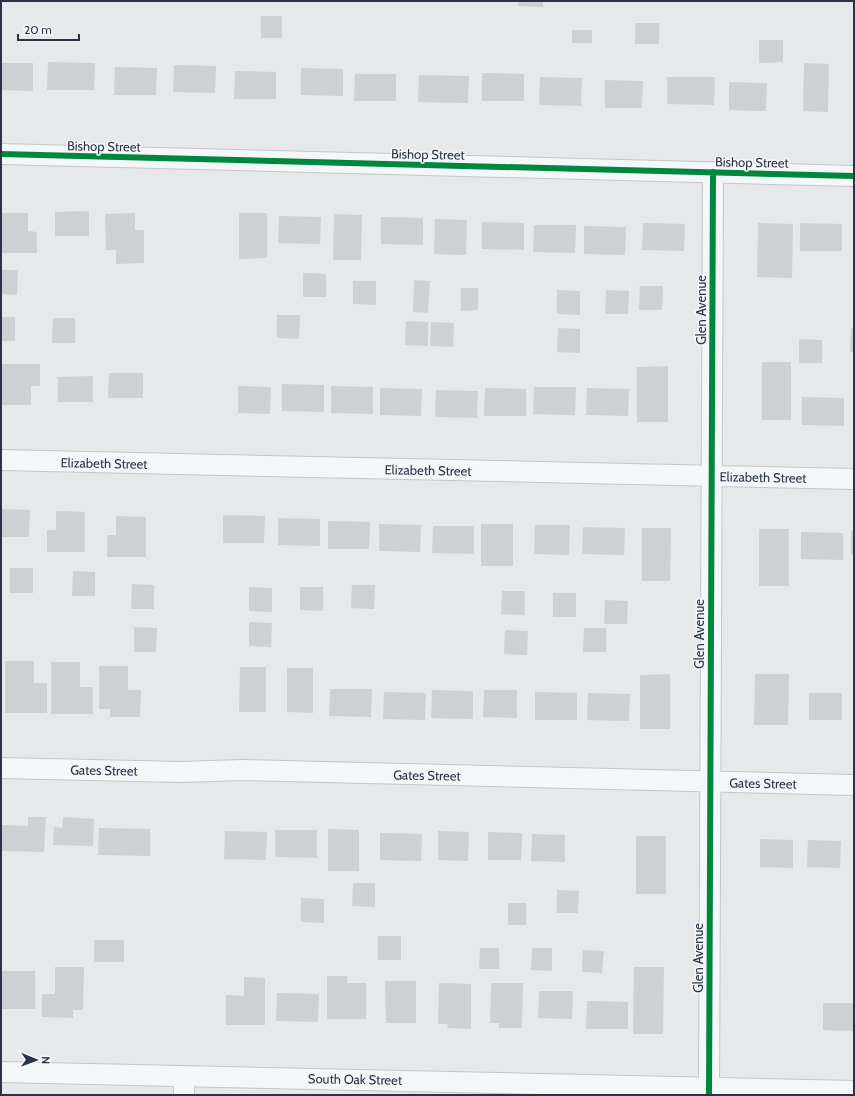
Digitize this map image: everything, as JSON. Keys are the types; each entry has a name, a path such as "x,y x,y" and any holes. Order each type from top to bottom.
{"street":[{"name":"Bishop Street","path":"1,154 854,176"},
{"name":"Glen Avenue","path":"709,1091 712,172"},
{"name":"Elizabeth Street","path":"1,460 854,479"},
{"name":"Gates Street","path":"1,768 182,772 240,770 854,785"},
{"name":"South Oak Street","path":"1,1072 184,1086 854,1091"}],"building":[{"path":"518,1 543,1 543,7 518,6"},
{"path":"261,16 282,16 282,38 261,38"},
{"path":"635,23 659,23 659,44 635,44"},
{"path":"572,30 592,30 592,43 572,43"},
{"path":"759,40 783,40 783,62 759,63"},
{"path":"48,62 95,63 94,90 47,90"},
{"path":"1,63 33,63 33,91 1,90"},
{"path":"804,63 829,64 828,112 803,111"},
{"path":"174,65 216,66 215,93 173,92"},
{"path":"115,67 157,68 156,95 114,95"},
{"path":"301,68 343,69 343,96 301,95"},
{"path":"235,71 276,72 276,99 234,99"},
{"path":"482,73 524,74 524,101 482,101"},
{"path":"355,74 396,74 396,101 354,101"},
{"path":"419,75 469,76 468,103 418,102"},
{"path":"540,77 582,78 581,106 539,105"},
{"path":"667,77 715,77 714,105 667,104"},
{"path":"605,80 643,81 642,108 605,108"},
{"path":"729,82 767,83 766,111 729,110"},
{"path":"89,211 89,236 55,236 55,212"},
{"path":"1,213 28,213 28,231 37,232 37,253 1,253"},
{"path":"135,213 135,230 144,230 144,263 116,264 116,250 106,250 105,214"},
{"path":"239,213 267,213 267,258 239,259"},
{"path":"334,214 362,215 361,260 333,260"},
{"path":"279,216 321,217 320,244 278,243"},
{"path":"381,217 423,218 423,245 381,244"},
{"path":"435,219 467,220 466,255 434,254"},
{"path":"482,222 524,223 524,250 482,249"},
{"path":"643,223 685,224 684,251 642,250"},
{"path":"758,223 793,224 792,278 757,277"},
{"path":"800,223 842,224 842,251 800,251"},
{"path":"534,225 576,225 575,253 533,252"},
{"path":"584,226 626,227 625,255 584,254"},
{"path":"1,270 18,270 17,295 1,294"},
{"path":"303,273 326,274 326,297 303,297"},
{"path":"414,280 430,281 428,313 413,312"},
{"path":"353,281 376,281 376,305 353,304"},
{"path":"640,286 663,286 662,310 639,310"},
{"path":"461,288 478,288 478,310 461,311"},
{"path":"557,290 580,291 580,315 557,314"},
{"path":"606,290 629,291 628,314 605,314"},
{"path":"277,315 300,315 299,339 277,338"},
{"path":"1,317 15,317 15,341 1,341"},
{"path":"53,318 75,318 75,343 52,343"},
{"path":"406,321 428,322 428,346 405,345"},
{"path":"431,322 454,323 453,347 430,346"},
{"path":"558,328 580,329 580,353 557,352"},
{"path":"851,328 854,328 854,352 850,352"},
{"path":"799,339 822,340 822,363 799,363"},
{"path":"762,362 791,362 791,420 762,420"},
{"path":"1,364 40,364 40,386 31,386 31,405 1,405"},
{"path":"668,366 668,422 637,422 637,367"},
{"path":"109,373 143,373 143,398 108,398"},
{"path":"93,376 93,402 58,402 58,377"},
{"path":"282,384 324,385 324,412 282,411"},
{"path":"238,386 271,387 270,414 238,413"},
{"path":"331,386 373,387 373,414 331,413"},
{"path":"534,387 576,387 575,415 533,414"},
{"path":"380,388 422,389 421,416 380,415"},
{"path":"485,388 526,389 526,416 484,416"},
{"path":"587,388 629,389 628,416 586,415"},
{"path":"436,390 478,391 477,418 435,417"},
{"path":"802,397 844,398 844,426 802,425"},
{"path":"1,509 30,510 29,537 1,537"},
{"path":"56,511 85,512 85,552 47,552 47,530 56,530"},
{"path":"223,515 265,516 264,543 223,543"},
{"path":"116,516 146,517 146,557 107,557 107,535 116,535"},
{"path":"278,518 320,519 320,546 278,545"},
{"path":"328,521 370,522 369,549 328,549"},
{"path":"379,524 421,525 420,552 379,551"},
{"path":"481,524 513,524 513,566 481,566"},
{"path":"535,525 570,525 569,555 534,554"},
{"path":"433,526 474,526 474,554 432,553"},
{"path":"583,527 625,528 624,555 582,554"},
{"path":"642,528 671,528 670,581 642,581"},
{"path":"759,529 789,529 789,586 759,586"},
{"path":"851,531 854,531 854,555 851,555"},
{"path":"801,532 843,533 843,560 801,559"},
{"path":"10,568 33,568 33,593 10,593"},
{"path":"73,571 95,572 95,596 72,596"},
{"path":"132,584 154,585 154,609 131,609"},
{"path":"352,585 375,585 374,609 351,608"},
{"path":"249,587 272,588 272,612 249,611"},
{"path":"300,587 323,587 323,611 300,610"},
{"path":"502,591 525,591 525,615 501,614"},
{"path":"553,593 576,593 576,617 553,617"},
{"path":"605,600 628,601 627,624 604,624"},
{"path":"249,622 272,623 271,647 249,646"},
{"path":"134,627 157,628 156,652 134,652"},
{"path":"584,628 606,628 606,652 583,652"},
{"path":"505,630 528,631 527,655 504,654"},
{"path":"5,661 34,661 34,683 47,683 47,713 5,713"},
{"path":"51,662 80,662 80,687 93,687 93,714 51,714"},
{"path":"99,666 128,666 128,690 141,690 140,717 110,717 110,709 99,709"},
{"path":"240,667 266,667 266,712 239,712"},
{"path":"287,668 313,668 313,713 287,712"},
{"path":"670,674 670,729 640,729 640,675"},
{"path":"755,674 789,674 788,725 754,725"},
{"path":"330,689 372,689 371,717 329,716"},
{"path":"432,690 473,691 473,719 431,718"},
{"path":"484,690 517,690 517,718 483,717"},
{"path":"384,692 426,693 425,720 383,719"},
{"path":"535,692 577,693 577,720 535,720"},
{"path":"588,693 630,694 629,721 587,720"},
{"path":"809,693 842,693 842,720 809,720"},
{"path":"28,817 46,817 44,852 1,851 1,825 28,826"},
{"path":"63,817 94,819 93,846 53,845 54,827 62,828"},
{"path":"99,828 150,829 150,856 98,855"},
{"path":"328,829 359,830 359,871 328,871"},
{"path":"275,830 317,830 317,858 275,857"},
{"path":"225,831 267,832 266,860 224,859"},
{"path":"438,831 469,832 468,861 438,860"},
{"path":"488,832 522,833 521,860 488,860"},
{"path":"380,833 422,834 421,861 380,860"},
{"path":"532,834 565,835 565,862 531,861"},
{"path":"636,836 666,836 666,894 636,894"},
{"path":"760,839 793,840 793,868 760,867"},
{"path":"808,840 841,841 840,868 807,867"},
{"path":"353,883 375,883 375,907 352,906"},
{"path":"557,890 579,891 578,913 557,913"},
{"path":"301,898 324,899 324,923 301,922"},
{"path":"508,903 526,903 526,925 508,925"},
{"path":"378,936 401,936 401,960 378,960"},
{"path":"94,940 124,940 124,962 94,962"},
{"path":"480,948 499,948 499,969 479,969"},
{"path":"532,948 552,948 552,971 531,970"},
{"path":"583,950 604,951 602,973 582,972"},
{"path":"55,967 84,967 83,1010 73,1010 73,1018 42,1017 42,994 55,994"},
{"path":"634,967 664,967 663,1034 633,1034"},
{"path":"1,971 35,971 35,1009 1,1009"},
{"path":"327,976 347,976 347,983 366,983 366,1019 327,1019"},
{"path":"244,977 265,978 265,1025 226,1025 226,995 244,996"},
{"path":"385,981 416,981 416,1023 386,1023"},
{"path":"439,983 471,984 471,1029 447,1028 448,1024 438,1024"},
{"path":"491,983 523,983 522,1028 499,1028 499,1023 490,1023"},
{"path":"539,991 573,991 572,1019 538,1018"},
{"path":"277,993 319,994 318,1022 276,1021"},
{"path":"587,1001 628,1002 628,1029 586,1029"},
{"path":"823,1003 854,1003 854,1031 823,1030"}],"cycle path":[{"path":"1,154 854,176"},
{"path":"709,1095 713,172"}]}
